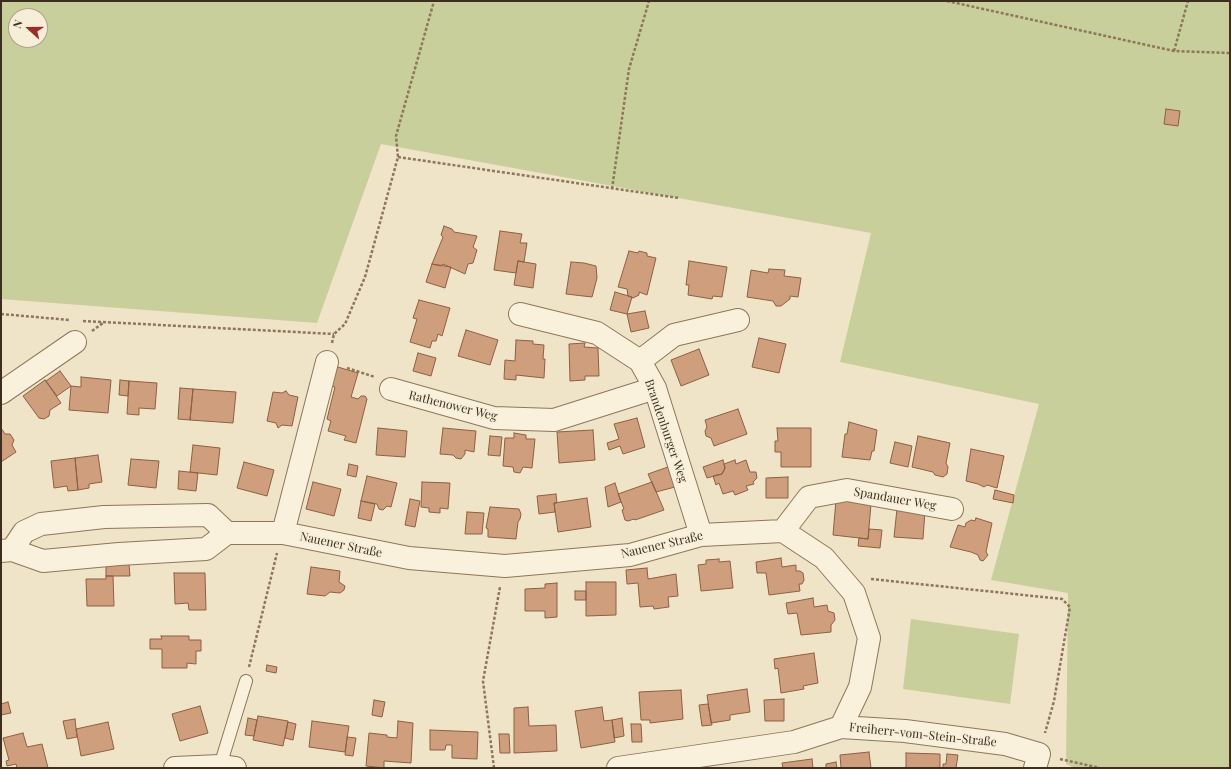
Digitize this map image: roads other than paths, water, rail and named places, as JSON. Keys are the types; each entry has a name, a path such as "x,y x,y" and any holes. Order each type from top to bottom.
{"street":[{"name":"Brandenburger Weg","path":"520,314 598,333 640,361 655,388 701,535"},
{"path":"640,361 674,334 738,320"},
{"path":"1,393 75,342"},
{"name":"Nauener Straße","path":"283,533 327,362"},
{"name":"Rathenower Weg","path":"391,389 494,418 554,420 655,388"},
{"name":"Spandauer Weg","path":"783,530 809,497 847,490 952,509"},
{"path":"208,515 227,533 206,549 119,554 43,561 7,550 24,532 41,524 104,517 208,515"},
{"path":"783,530 824,558 854,593 869,638 860,686 841,727"},
{"name":"Nauener Straße","path":"227,533 283,533 409,558 505,566 630,555 701,535 783,530"},
{"name":"Freiherr-vom-Stein-Straße","path":"618,768 794,742 841,727 904,731 1005,744 1037,761"},
{"path":"180,767 228,767"}],"lane":[{"path":"228,767 246,681"}]}
